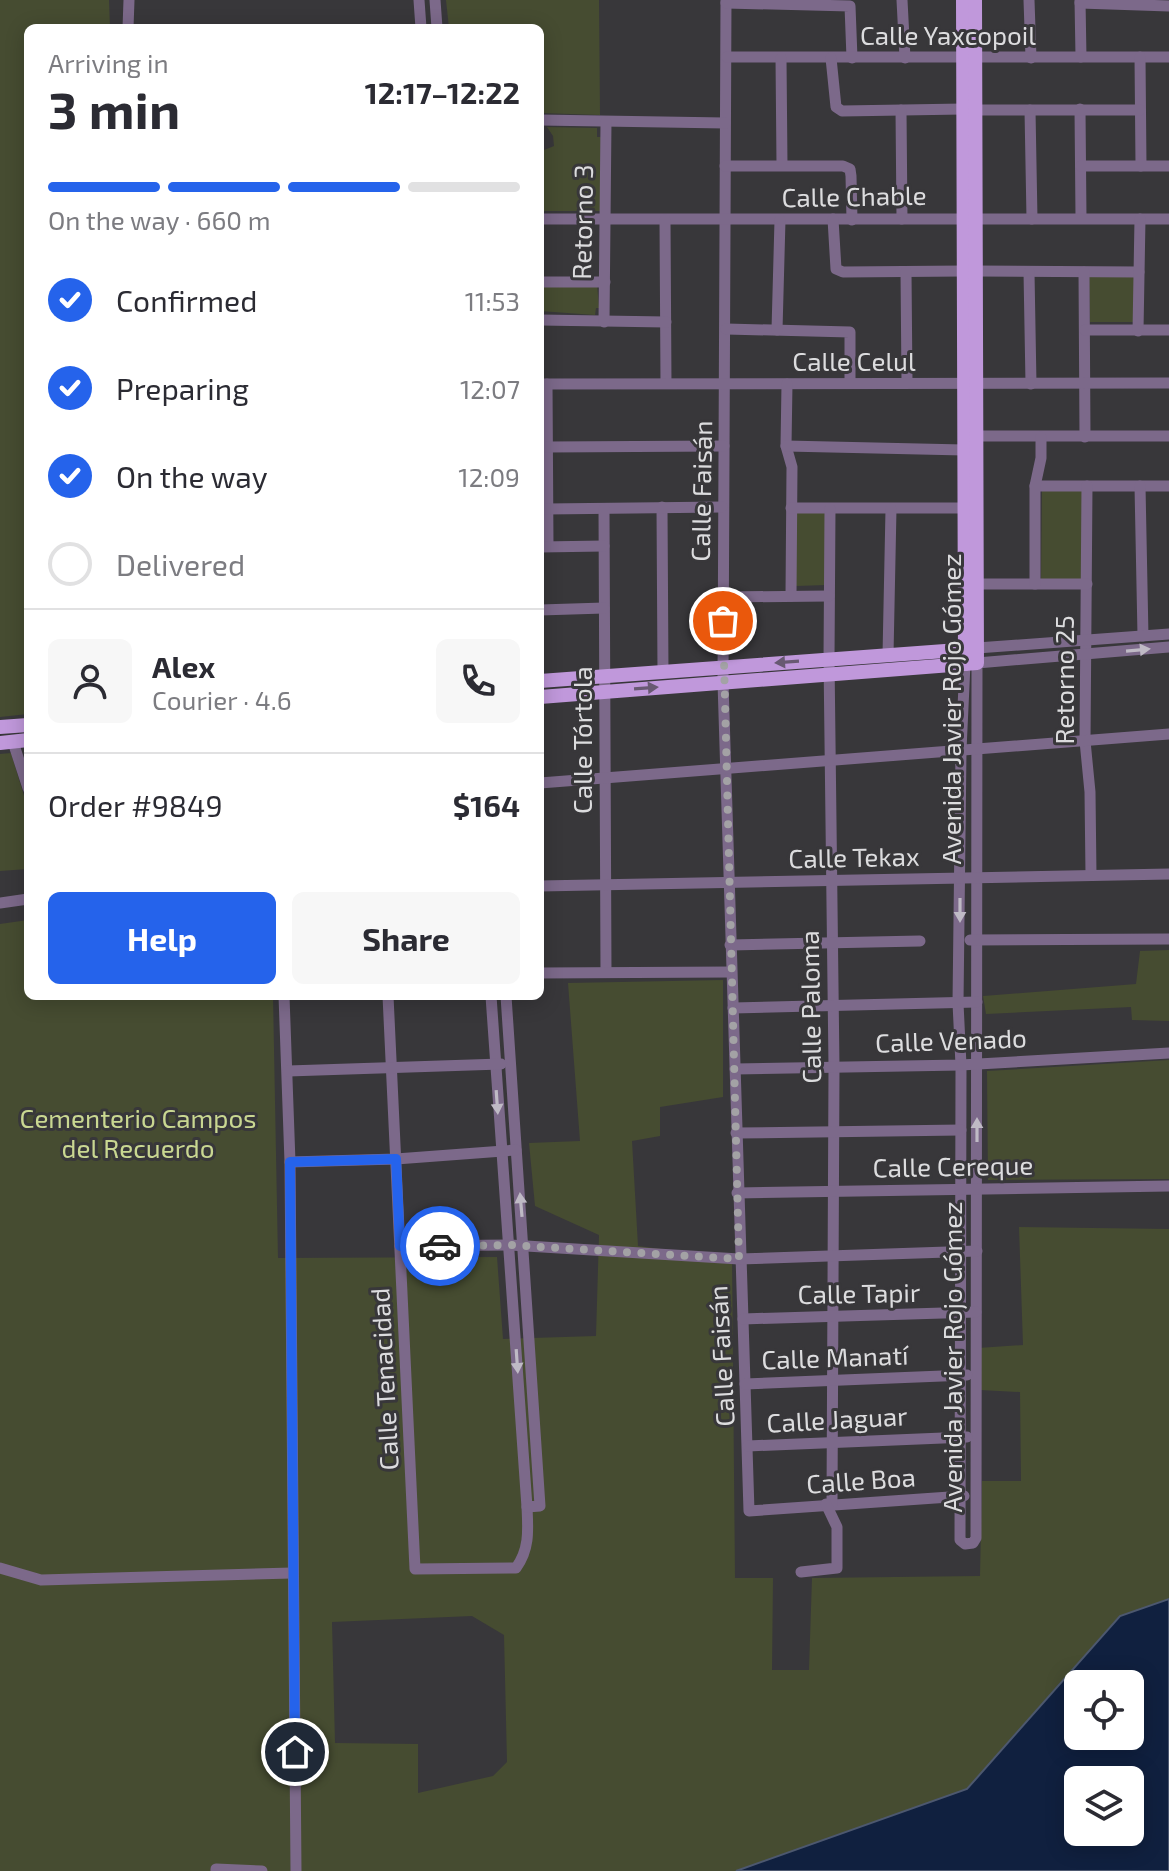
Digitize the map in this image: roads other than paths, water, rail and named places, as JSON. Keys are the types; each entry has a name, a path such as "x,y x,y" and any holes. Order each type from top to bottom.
{"main road":[{"name":"Avenida Javier Rojo Gómez","path":"963,0 969,58 970,271 970,384 964,450 976,584 971,656"},
{"name":"Avenida Javier Rojo Gómez","path":"969,58 975,0"},
{"name":"Avenida Javier Rojo Gómez","path":"970,384 976,436 970,508 971,656"},
{"path":"830,667 888,655 928,659"},
{"path":"544,697 607,692 723,675 971,656"},
{"path":"544,681 663,672 723,675"},
{"path":"0,727 24,725"}],"street":[{"path":"128,24 129,0"},
{"path":"419,0 421,24"},
{"path":"435,0 437,24"},
{"path":"902,0 905,58"},
{"path":"1029,0 1031,58"},
{"path":"726,2 850,6 852,58"},
{"name":"Calle Faisán","path":"726,2 723,675 749,1511"},
{"path":"1081,57 1080,2 1169,6"},
{"name":"Calle Yaxcopoil","path":"727,57 1169,57"},
{"path":"1140,57 1141,166"},
{"path":"781,58 782,165"},
{"path":"831,58 836,107 842,111 1140,110"},
{"path":"1080,109 1081,218"},
{"path":"901,110 902,219"},
{"path":"1030,110 1032,219"},
{"path":"544,120 725,123"},
{"name":"Retorno 3","path":"604,322 606,122"},
{"path":"725,166 843,166 850,169 852,220"},
{"path":"1081,166 1169,166"},
{"name":"Calle Chable","path":"544,219 1169,219"},
{"path":"833,219 836,269 843,272 1139,272"},
{"path":"1138,331 1140,219"},
{"path":"665,220 666,383"},
{"path":"777,330 780,220"},
{"path":"906,272 907,383"},
{"path":"1029,272 1031,384"},
{"path":"1084,272 1085,437"},
{"path":"544,282 605,282"},
{"path":"544,320 666,322"},
{"path":"726,329 850,332 850,383"},
{"path":"1085,330 1169,330"},
{"name":"Calle Celul","path":"544,384 1169,383"},
{"path":"787,384 786,446 792,467 791,596"},
{"path":"544,400 547,447 544,546 604,546"},
{"path":"976,436 1169,436"},
{"path":"1035,584 1035,486 1041,458 1041,437"},
{"path":"547,447 724,446"},
{"path":"786,446 964,450"},
{"path":"1035,486 1169,486"},
{"name":"Retorno 25","path":"1087,486 1085,741 1090,792 1091,875"},
{"path":"1140,486 1143,636"},
{"path":"662,507 663,672"},
{"path":"546,509 722,507"},
{"path":"791,508 970,508"},
{"name":"Calle Tórtola","path":"604,509 606,972"},
{"name":"Calle Paloma","path":"801,1572 837,1568 837,1527 829,1504 834,1257 830,509"},
{"path":"888,655 891,509"},
{"path":"976,584 1087,584"},
{"path":"723,597 829,596"},
{"path":"544,610 604,608"},
{"path":"971,656 1019,645 1169,634"},
{"path":"1019,645 1021,659"},
{"path":"971,656 1021,659 1169,647"},
{"name":"Avenida Javier Rojo Gómez","path":"971,656 977,877 976,1538 973,1543 965,1544 960,1540 961,1065 958,1003 961,750 971,656"},
{"path":"544,783 1169,734"},
{"path":"14,741 24,775"},
{"name":"Calle Tekax","path":"544,886 1169,874"},
{"path":"0,903 24,900"},
{"path":"960,940 1169,939"},
{"path":"730,945 920,941"},
{"path":"544,973 731,972"},
{"path":"284,1000 290,1162 296,1871"},
{"name":"Calle Tenacidad","path":"388,1000 415,1569 516,1568 525,1556 527,1507"},
{"path":"491,1000 527,1507 540,1506 506,1000"},
{"path":"733,1008 977,1002"},
{"name":"Calle Venado","path":"735,1069 961,1065 1169,1053"},
{"path":"288,1071 510,1064"},
{"path":"736,1133 961,1130"},
{"path":"290,1162 396,1159 516,1150"},
{"name":"Calle Cereque","path":"737,1193 1169,1186"},
{"path":"400,1246 510,1245 739,1259 977,1251"},
{"name":"Calle Tapir","path":"743,1319 976,1312"},
{"path":"515,1330 529,1328"},
{"name":"Calle Manatí","path":"745,1384 975,1374"},
{"path":"519,1392 533,1391"},
{"name":"Calle Jaguar","path":"748,1446 976,1437"},
{"path":"523,1450 536,1448"},
{"name":"Calle Boa","path":"749,1511 976,1495"},
{"path":"0,1568 41,1580 292,1573"},
{"path":"216,1871 262,1871"}],"water":[{"path":"1169,1599 1169,1871 736,1871 967,1789 1064,1679 1064,1750 1144,1750 1144,1670 1072,1670 1120,1616"}],"park label":[{"name":"Cementerio Campos del Recuerdo","path":"138,1134"}]}
